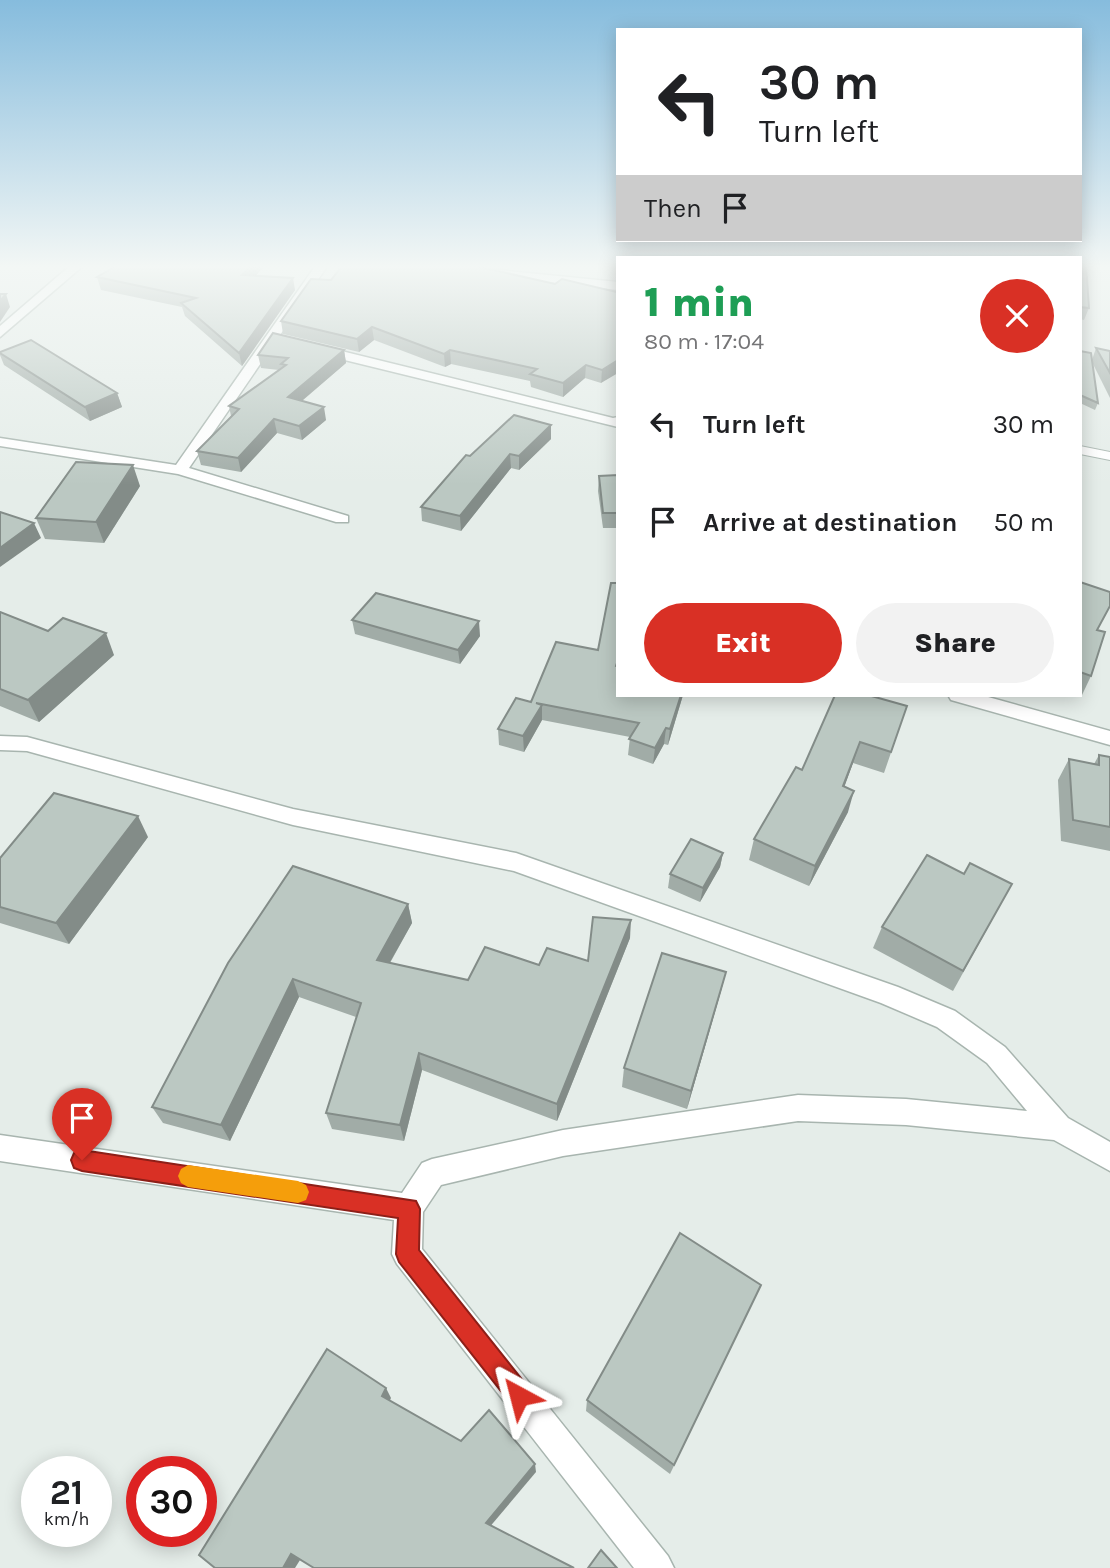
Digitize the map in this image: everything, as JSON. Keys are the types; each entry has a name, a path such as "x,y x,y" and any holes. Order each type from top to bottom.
{"street":[{"path":"180,470 285,338"},
{"path":"284,341 616,422"},
{"path":"0,442 180,470 342,519"},
{"path":"965,697 1110,738"},
{"path":"0,743 27,744 293,817 516,862 889,995 946,1019 996,1055 1058,1127 1110,1157"},
{"path":"656,1568 407,1254 409,1209 432,1173 563,1143 798,1108 906,1112 1058,1127"},
{"path":"0,1148 409,1209"}],"lane":[{"path":"1082,450 1110,456"}],"building":[{"path":"222,338 250,338 239,353"},
{"path":"269,338 295,338 344,350 288,397 324,407 299,426 274,419 238,458 197,451 239,409 229,406 286,365 281,364 288,358 258,355"},
{"path":"402,338 616,338 616,361 602,370 586,365 563,383 530,374 537,369 450,350 444,354"},
{"path":"31,340 117,393 85,407 0,353"},
{"path":"1096,348 1110,351 1110,373"},
{"path":"1082,351 1091,353 1098,403 1082,396"},
{"path":"514,415 551,425 519,456 510,454 460,516 421,507 466,455 470,456"},
{"path":"76,462 133,465 96,522 36,518"},
{"path":"616,475 616,513 603,513 599,476"},
{"path":"0,512 34,523 0,548"},
{"path":"611,583 616,583 616,697 680,697 670,729 666,728 655,748 629,739 639,723 536,703 542,705 523,736 498,729 516,698 531,702 556,642 598,650"},
{"path":"1082,583 1110,592 1110,606 1097,630 1105,632 1091,676 1082,673"},
{"path":"376,593 479,621 458,650 352,620"},
{"path":"0,612 48,631 63,618 106,633 28,700 0,689"},
{"path":"834,697 875,697 907,706 891,752 860,742 843,786 854,791 815,866 754,839 796,767 802,770"},
{"path":"1099,755 1110,757 1110,827 1073,820 1069,759 1099,765"},
{"path":"54,793 138,816 56,923 0,907 0,858"},
{"path":"691,839 723,853 703,888 670,874"},
{"path":"927,855 964,874 970,863 1012,884 963,971 882,927"},
{"path":"293,866 408,904 377,960 468,980 485,947 539,965 547,948 588,961 593,917 631,920 557,1104 419,1053 400,1125 326,1113 361,1003 293,979 221,1125 152,1107 228,963"},
{"path":"662,953 726,972 691,1091 624,1068"},
{"path":"680,1233 761,1285 674,1465 587,1400"},
{"path":"327,1349 386,1388 382,1396 461,1441 489,1410 535,1464 486,1523 574,1568 314,1568 291,1554 283,1568 215,1568 199,1555 204,1547 217,1547 217,1526"},
{"path":"601,1550 617,1568 588,1568"}],"slow traffic":[{"path":"188,1176 298,1192"}],"route":[{"path":"82,1160 409,1209 407,1254 519,1396"}]}
